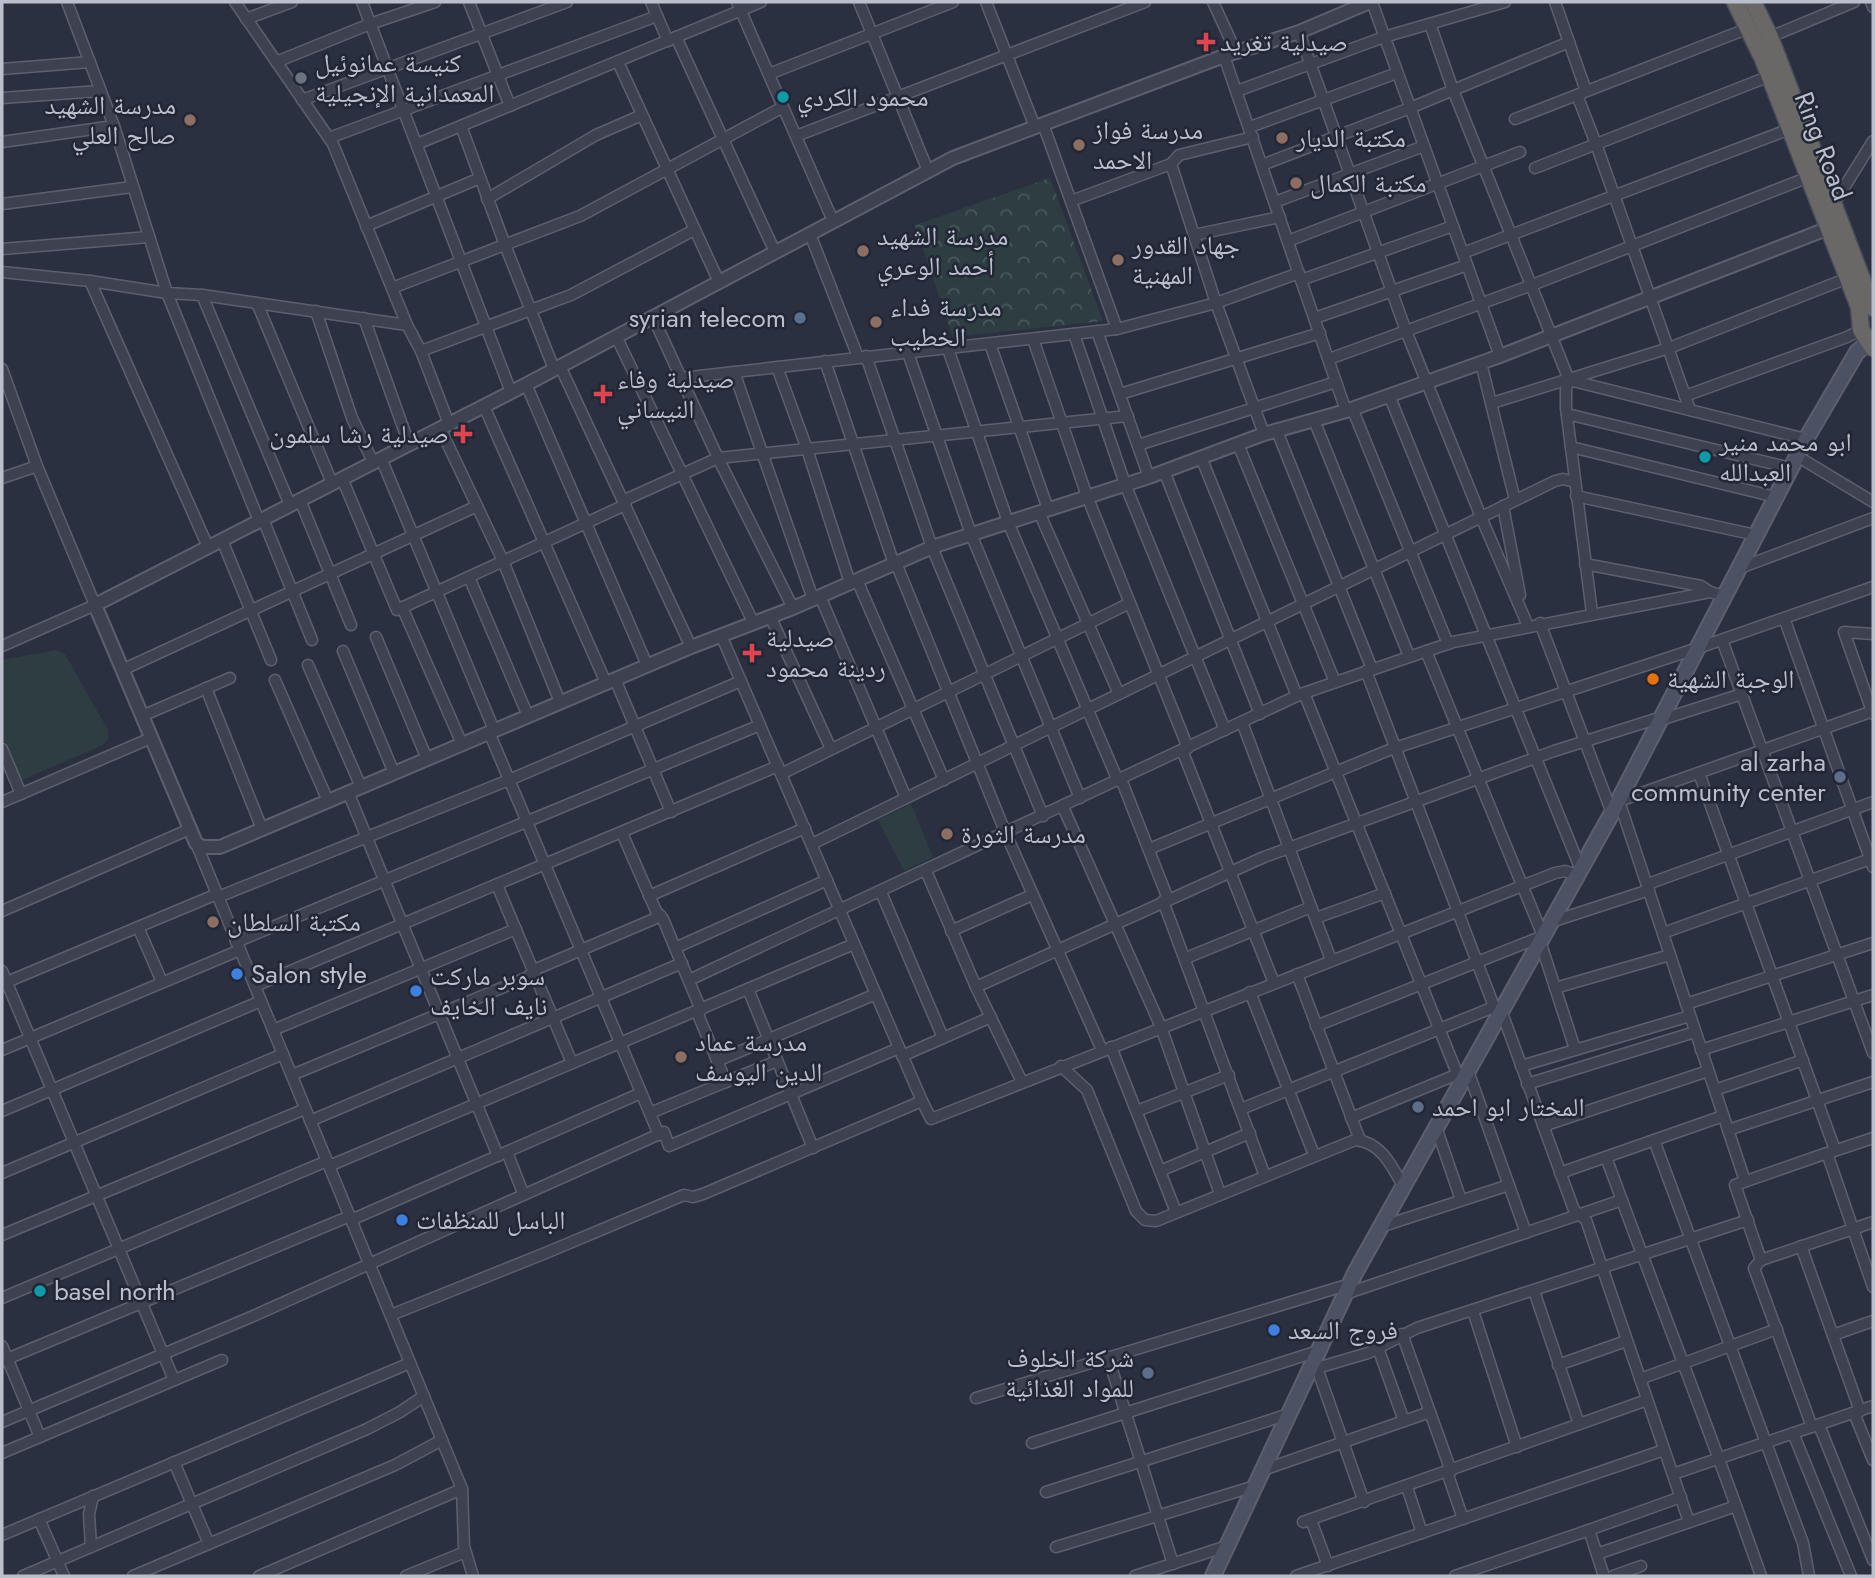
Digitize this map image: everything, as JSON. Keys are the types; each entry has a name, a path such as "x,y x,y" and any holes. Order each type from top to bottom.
{"highway":[{"name":"Ring Road","path":"1735,2 1770,76 1869,328"},
{"name":"Ring Road","path":"1753,2 1770,37 1835,201 1869,328"}],"main road":[{"path":"1213,1576 1313,1369 1318,1351 1347,1289 1498,1011 1542,939 1615,807 1806,439 1869,328"}],"street":[{"path":"67,2 114,126 167,293 312,640"},
{"path":"235,2 328,138 407,325 421,351 445,426 560,702"},
{"path":"246,19 292,2"},
{"path":"362,2 511,392"},
{"path":"276,62 370,24 435,2"},
{"path":"468,2 510,106"},
{"path":"302,100 567,2"},
{"path":"651,2 723,139 775,252"},
{"path":"417,144 672,39 738,6 761,2"},
{"path":"859,2 928,171"},
{"path":"768,74 953,2"},
{"path":"986,2 1071,201 1117,328"},
{"path":"796,136 1145,2"},
{"path":"1213,2 1230,54 1237,91 1336,382 1448,644"},
{"path":"2,646 95,605 484,406 953,158 1230,54 1299,32 1371,2 1500,356"},
{"path":"1237,91 1384,37 1505,2"},
{"path":"1555,2 1569,42 1596,144 1690,410"},
{"path":"1770,37 1854,2"},
{"path":"1871,2 1873,7"},
{"path":"738,6 833,221"},
{"path":"328,138 657,16"},
{"path":"1430,24 1453,90 1569,380 1566,389 1570,447 1592,613"},
{"path":"1515,119 1749,27"},
{"path":"1299,32 1406,331 1528,626"},
{"path":"1262,165 1410,108 1569,42"},
{"path":"2,69 90,62"},
{"path":"618,62 719,282"},
{"path":"1071,201 1171,164 1179,155 1251,132 1323,100 1397,74"},
{"path":"1535,168 1770,76"},
{"path":"2,98 100,91"},
{"path":"392,288 580,216 783,107"},
{"path":"487,199 596,135 642,115"},
{"path":"2,142 114,126"},
{"path":"461,126 530,310 691,647"},
{"path":"1463,253 1790,130"},
{"path":"1835,201 1873,141"},
{"path":"1275,202 1424,146"},
{"path":"1288,241 1520,152"},
{"path":"1171,164 1216,303 1255,408 1271,432 1339,586 1395,748 1457,911 1521,1066 1574,1210 1586,1220 1689,1522"},
{"path":"1329,359 1480,305 1809,177"},
{"path":"366,226 480,178"},
{"path":"2,204 132,187"},
{"path":"1194,235 1280,217"},
{"path":"681,377 1117,328 1216,303 1378,253 1453,226"},
{"path":"196,844 202,847 220,847 691,647 793,608 932,547 1149,477 1271,432 1349,410 1552,337 1650,296 1829,228"},
{"path":"421,351 571,295 694,230"},
{"path":"810,234 895,440 932,547 1043,816"},
{"path":"2,249 149,237"},
{"path":"1315,318 1467,265"},
{"path":"2,272 202,295 407,325"},
{"path":"1492,403 1669,348 1848,278"},
{"path":"90,281 208,547"},
{"path":"202,295 351,625"},
{"path":"257,303 397,610 625,505 627,499 718,458 1128,416"},
{"path":"316,311 352,418 377,460 414,535 509,780 659,1135"},
{"path":"653,317 718,458 793,608"},
{"path":"364,318 408,444"},
{"path":"1685,396 1869,328"},
{"path":"1097,331 1149,477"},
{"path":"1120,394 1320,333"},
{"path":"1074,334 1125,484 1225,730"},
{"path":"616,336 753,622"},
{"path":"1033,339 1087,496 1158,675 1211,823 1274,983"},
{"path":"990,344 1019,427 1043,511 1119,694"},
{"path":"948,349 1008,522 1149,849 1265,1176"},
{"path":"908,353 971,534 1080,799"},
{"path":"825,361 895,563 977,764 1057,950 1137,1111 1176,1212"},
{"path":"1481,363 1515,500"},
{"path":"777,367 854,581 944,780"},
{"path":"2,369 37,466 462,1489 465,1552 473,1576"},
{"path":"734,372 816,598 906,798"},
{"path":"1569,380 1806,439"},
{"path":"1138,446 1336,382"},
{"path":"526,384 647,666"},
{"path":"721,635 931,1119 1522,886 1565,871 1579,873 1536,757 1389,395"},
{"path":"484,406 544,542 610,681 635,726 671,812"},
{"path":"1567,414 1794,462 1873,502"},
{"path":"1314,420 1409,656"},
{"path":"1238,444 1335,682"},
{"path":"1570,447 1776,497"},
{"path":"1201,457 1267,622 1336,772 1440,1028 1509,1185 1526,1233"},
{"path":"2,478 37,466"},
{"path":"1164,471 1260,714"},
{"path":"812,844 1555,481 1563,479 1575,482"},
{"path":"1576,496 1756,535"},
{"path":"122,670 477,506"},
{"path":"1503,506 1523,613"},
{"path":"1740,568 1873,518"},
{"path":"222,540 271,660"},
{"path":"1585,564 1701,586 1725,596"},
{"path":"469,577 528,716"},
{"path":"1149,849 1395,748 1873,587"},
{"path":"689,980 1301,694 1409,656 1486,634 1710,592"},
{"path":"255,986 671,812 831,749 1130,603"},
{"path":"402,607 462,744"},
{"path":"770,616 831,749"},
{"path":"1663,933 1810,880 1872,861 1784,618"},
{"path":"1541,623 1585,740 1648,887 1745,1181"},
{"path":"1615,807 1699,773 1873,712 1844,632 1873,635"},
{"path":"376,637 428,759"},
{"path":"1722,640 1873,1054"},
{"path":"343,651 394,773"},
{"path":"1426,651 1542,939 1575,1049"},
{"path":"308,665 361,787"},
{"path":"142,716 230,678"},
{"path":"275,680 328,801"},
{"path":"4,983 509,780 741,681"},
{"path":"206,688 262,829"},
{"path":"976,987 1166,900 1289,848 1585,740 1742,694"},
{"path":"1242,722 1331,960"},
{"path":"2,1050 162,982 385,880 760,724"},
{"path":"2,802 151,738"},
{"path":"2,750 20,794"},
{"path":"1699,773 1817,1101 1853,1229 1873,1287"},
{"path":"348,792 477,1104 523,1193"},
{"path":"1551,922 1873,802"},
{"path":"1063,807 1161,1027 1220,1194"},
{"path":"649,896 805,828"},
{"path":"2,911 190,829"},
{"path":"622,833 656,911 676,948 726,1082"},
{"path":"926,871 976,987 1022,1082"},
{"path":"676,948 827,880"},
{"path":"497,885 572,1063"},
{"path":"881,892 943,1038"},
{"path":"1315,918 1385,892"},
{"path":"951,930 1032,894"},
{"path":"1186,958 1311,907"},
{"path":"292,1075 528,977 533,971 661,916"},
{"path":"138,927 162,982"},
{"path":"273,1030 516,929"},
{"path":"1315,1026 1542,939"},
{"path":"1686,1004 1873,943"},
{"path":"2,1298 477,1104 854,944"},
{"path":"1555,988 1670,955"},
{"path":"310,1121 682,963"},
{"path":"2,971 4,983 30,1038 174,1380"},
{"path":"1297,974 1360,1140"},
{"path":"748,989 813,1148"},
{"path":"1250,992 1314,1155"},
{"path":"718,1061 876,994"},
{"path":"1701,1050 1873,995"},
{"path":"2,1111 261,1001"},
{"path":"1241,1109 1440,1028 1498,1011"},
{"path":"1521,1066 1690,1016"},
{"path":"2,1422 251,1317 664,1132 669,1146 791,1094 943,1038 991,1017"},
{"path":"1527,1084 1695,1032"},
{"path":"2,1173 283,1054"},
{"path":"1715,1090 1803,1060"},
{"path":"649,1113 778,1061"},
{"path":"1061,1066 1087,1090 1136,1211 1150,1222 1314,1155 1360,1140 1371,1144 1382,1153 1403,1186"},
{"path":"1543,1126 1708,1071"},
{"path":"1137,1111 1228,1075"},
{"path":"1351,1118 1462,1076"},
{"path":"1728,1130 1873,1082"},
{"path":"4,1359 351,1218 641,1093"},
{"path":"391,1315 684,1195 692,1197 703,1194 922,1101"},
{"path":"2,1235 305,1109"},
{"path":"1560,1173 1723,1116"},
{"path":"1436,1127 1461,1200"},
{"path":"1160,1171 1250,1133"},
{"path":"1761,1259 1735,1185 1873,1138"},
{"path":"1654,1140 1803,1543 1808,1574"},
{"path":"1606,1157 1720,1458 1761,1576"},
{"path":"1380,1227 1509,1185"},
{"path":"976,1398 1108,1357 1347,1289 1622,1200"},
{"path":"1364,1502 1313,1369 1378,1348 1408,1331 1748,1220"},
{"path":"1873,1222 1761,1259 1755,1268 1816,1426 1873,1560"},
{"path":"1801,1246 1873,1460"},
{"path":"1534,1291 1579,1424"},
{"path":"1473,1311 1517,1447"},
{"path":"1833,1335 1873,1321"},
{"path":"1640,1379 1777,1329"},
{"path":"1402,1334 1430,1412 1463,1519"},
{"path":"1559,1365 1626,1341"},
{"path":"2,1346 4,1359 40,1437"},
{"path":"1378,1348 1404,1422"},
{"path":"1032,1443 1318,1351"},
{"path":"1108,1357 1173,1564"},
{"path":"2,1453 222,1360"},
{"path":"2,1535 410,1363"},
{"path":"23,1576 367,1429 424,1396"},
{"path":"1328,1566 1307,1521 1647,1400"},
{"path":"1673,1474 1873,1406"},
{"path":"1263,1470 1430,1412"},
{"path":"1046,1492 1289,1414"},
{"path":"1793,1433 1851,1576"},
{"path":"132,1576 395,1465 442,1440"},
{"path":"1296,1576 1664,1450"},
{"path":"174,1462 209,1544"},
{"path":"1056,1547 1255,1486"},
{"path":"1407,1486 1422,1533"},
{"path":"259,1576 462,1489"},
{"path":"91,1547 89,1514 93,1496"},
{"path":"1455,1576 1681,1497"},
{"path":"1597,1554 1736,1506"},
{"path":"39,1519 64,1576"},
{"path":"1589,1530 1604,1576"},
{"path":"1135,1576 1227,1546"},
{"path":"406,1576 465,1552"},
{"path":"1613,1576 1642,1566"}],"green space":[{"path":"1050,178 1103,321 953,337 915,225"},
{"path":"56,650 65,654 108,730 108,739 103,745 20,781 2,737 2,660"},
{"path":"911,804 933,857 904,871 878,820"}],"place":[{"name":"صيدلية تغريد","path":"1206,42"},
{"name":"كنيسة عمانوئيل المعمدانية الإنجيلية","path":"301,78"},
{"name":"محمود الكردي","path":"783,97"},
{"name":"مدرسة الشهيد صالح العلي","path":"190,120"},
{"name":"مكتبة الديار","path":"1282,138"},
{"name":"مدرسة فواز الاحمد","path":"1079,145"},
{"name":"مكتبة الكمال","path":"1296,183"},
{"name":"مدرسة الشهيد أحمد الوعري","path":"863,251"},
{"name":"جهاد القدور المهنية","path":"1118,260"},
{"name":"syrian telecom","path":"800,318"},
{"name":"مدرسة فداء الخطيب","path":"876,322"},
{"name":"صيدلية وفاء النيساني","path":"603,394"},
{"name":"صيدلية رشا سلمون","path":"463,434"},
{"name":"ابو محمد منير العبدالله","path":"1705,457"},
{"name":"صيدلية ردينة محمود","path":"752,653"},
{"name":"الوجبة الشهية","path":"1653,679"},
{"name":"al zarha community center","path":"1840,777"},
{"name":"مدرسة الثورة","path":"947,834"},
{"name":"مكتبة السلطان","path":"213,922"},
{"name":"Salon style","path":"237,974"},
{"name":"سوبر ماركت نايف الخايف","path":"416,991"},
{"name":"مدرسة عماد الدين اليوسف","path":"681,1057"},
{"name":"المختار ابو احمد","path":"1418,1107"},
{"name":"الباسل للمنظفات","path":"402,1220"},
{"name":"basel north","path":"40,1291"},
{"name":"فروج السعد","path":"1274,1330"},
{"name":"شركة الخلوف للمواد الغذائية","path":"1148,1373"}]}
